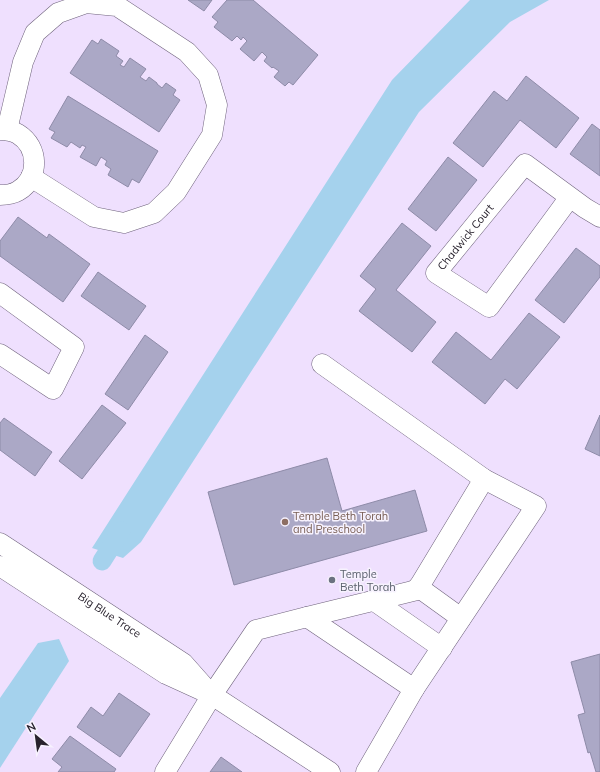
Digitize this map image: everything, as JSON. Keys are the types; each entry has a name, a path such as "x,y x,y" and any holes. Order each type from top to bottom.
{"street":[{"path":"0,195 18,191 26,185 34,167 34,157 31,147 25,139 17,133 4,130 23,62 35,33 58,13 86,3 117,6 187,52 208,75 217,105 212,136 176,192 154,213 124,223 94,217 31,176"},
{"name":"Chadwick Court","path":"570,197 489,307 436,273 525,164 570,197 585,208 600,217"},
{"path":"0,293 74,347 53,389 0,354"},
{"path":"322,364 484,479 536,506 414,689 366,772"},
{"path":"165,772 212,695 256,630 417,590 484,479"},
{"name":"Big Blue Trace","path":"0,543 183,663 212,695"},
{"name":"Big Blue Trace","path":"0,566 166,674 212,695 330,772"},
{"path":"418,587 461,618"},
{"path":"373,600 442,648"},
{"path":"307,617 414,689"}],"water":[{"path":"470,0 549,0 510,22 419,112 141,542 123,558 92,548 392,80"},
{"path":"59,639 69,661 0,768 0,698 38,643"}],"building":[{"path":"188,0 212,0 204,11"},
{"path":"227,0 253,0 318,55 293,85 289,82 285,86 274,77 279,71 273,67 272,68 264,61 267,57 262,52 254,61 240,49 247,41 243,37 241,40 237,36 232,41 214,27 218,22 212,17"},
{"path":"101,39 119,51 116,56 123,61 120,65 124,67 130,58 146,69 140,77 146,81 149,77 162,88 166,83 176,90 173,95 180,100 159,132 70,73 92,40 98,44"},
{"path":"526,76 579,118 556,148 520,120 483,167 453,143 494,91 507,101"},
{"path":"68,96 158,151 139,183 132,179 128,187 108,175 111,169 105,165 107,161 101,157 96,166 80,157 86,147 82,145 80,148 71,142 67,147 51,138 55,132 49,129"},
{"path":"592,124 600,130 600,176 570,154"},
{"path":"448,157 477,180 436,231 408,209"},
{"path":"18,217 47,238 49,234 90,264 63,302 0,256 0,241"},
{"path":"402,223 431,246 396,290 436,322 412,352 359,311 376,289 360,276"},
{"path":"576,248 600,266 600,277 564,323 535,300"},
{"path":"98,272 146,306 129,330 81,296"},
{"path":"529,313 560,337 517,389 505,379 485,404 432,362 456,332 491,360"},
{"path":"145,335 168,352 128,410 105,394"},
{"path":"102,405 126,423 82,479 59,461"},
{"path":"600,415 600,456 585,449"},
{"path":"4,418 52,452 35,476 0,450 0,423"},
{"path":"327,458 342,511 415,490 427,531 234,585 208,492"},
{"path":"600,654 600,772 596,772 590,752 588,753 578,715 585,713 571,662"},
{"path":"119,693 150,714 120,757 77,727 91,707 103,716"},
{"path":"70,736 116,769 114,772 58,772 62,767 52,759"},
{"path":"221,757 242,772 210,772"}],"waterway":[{"path":"102,561 121,531"}],"place":[{"name":"Temple Beth Torah and Preschool","path":"285,522"},
{"name":"Temple Beth Torah","path":"332,580"}]}
